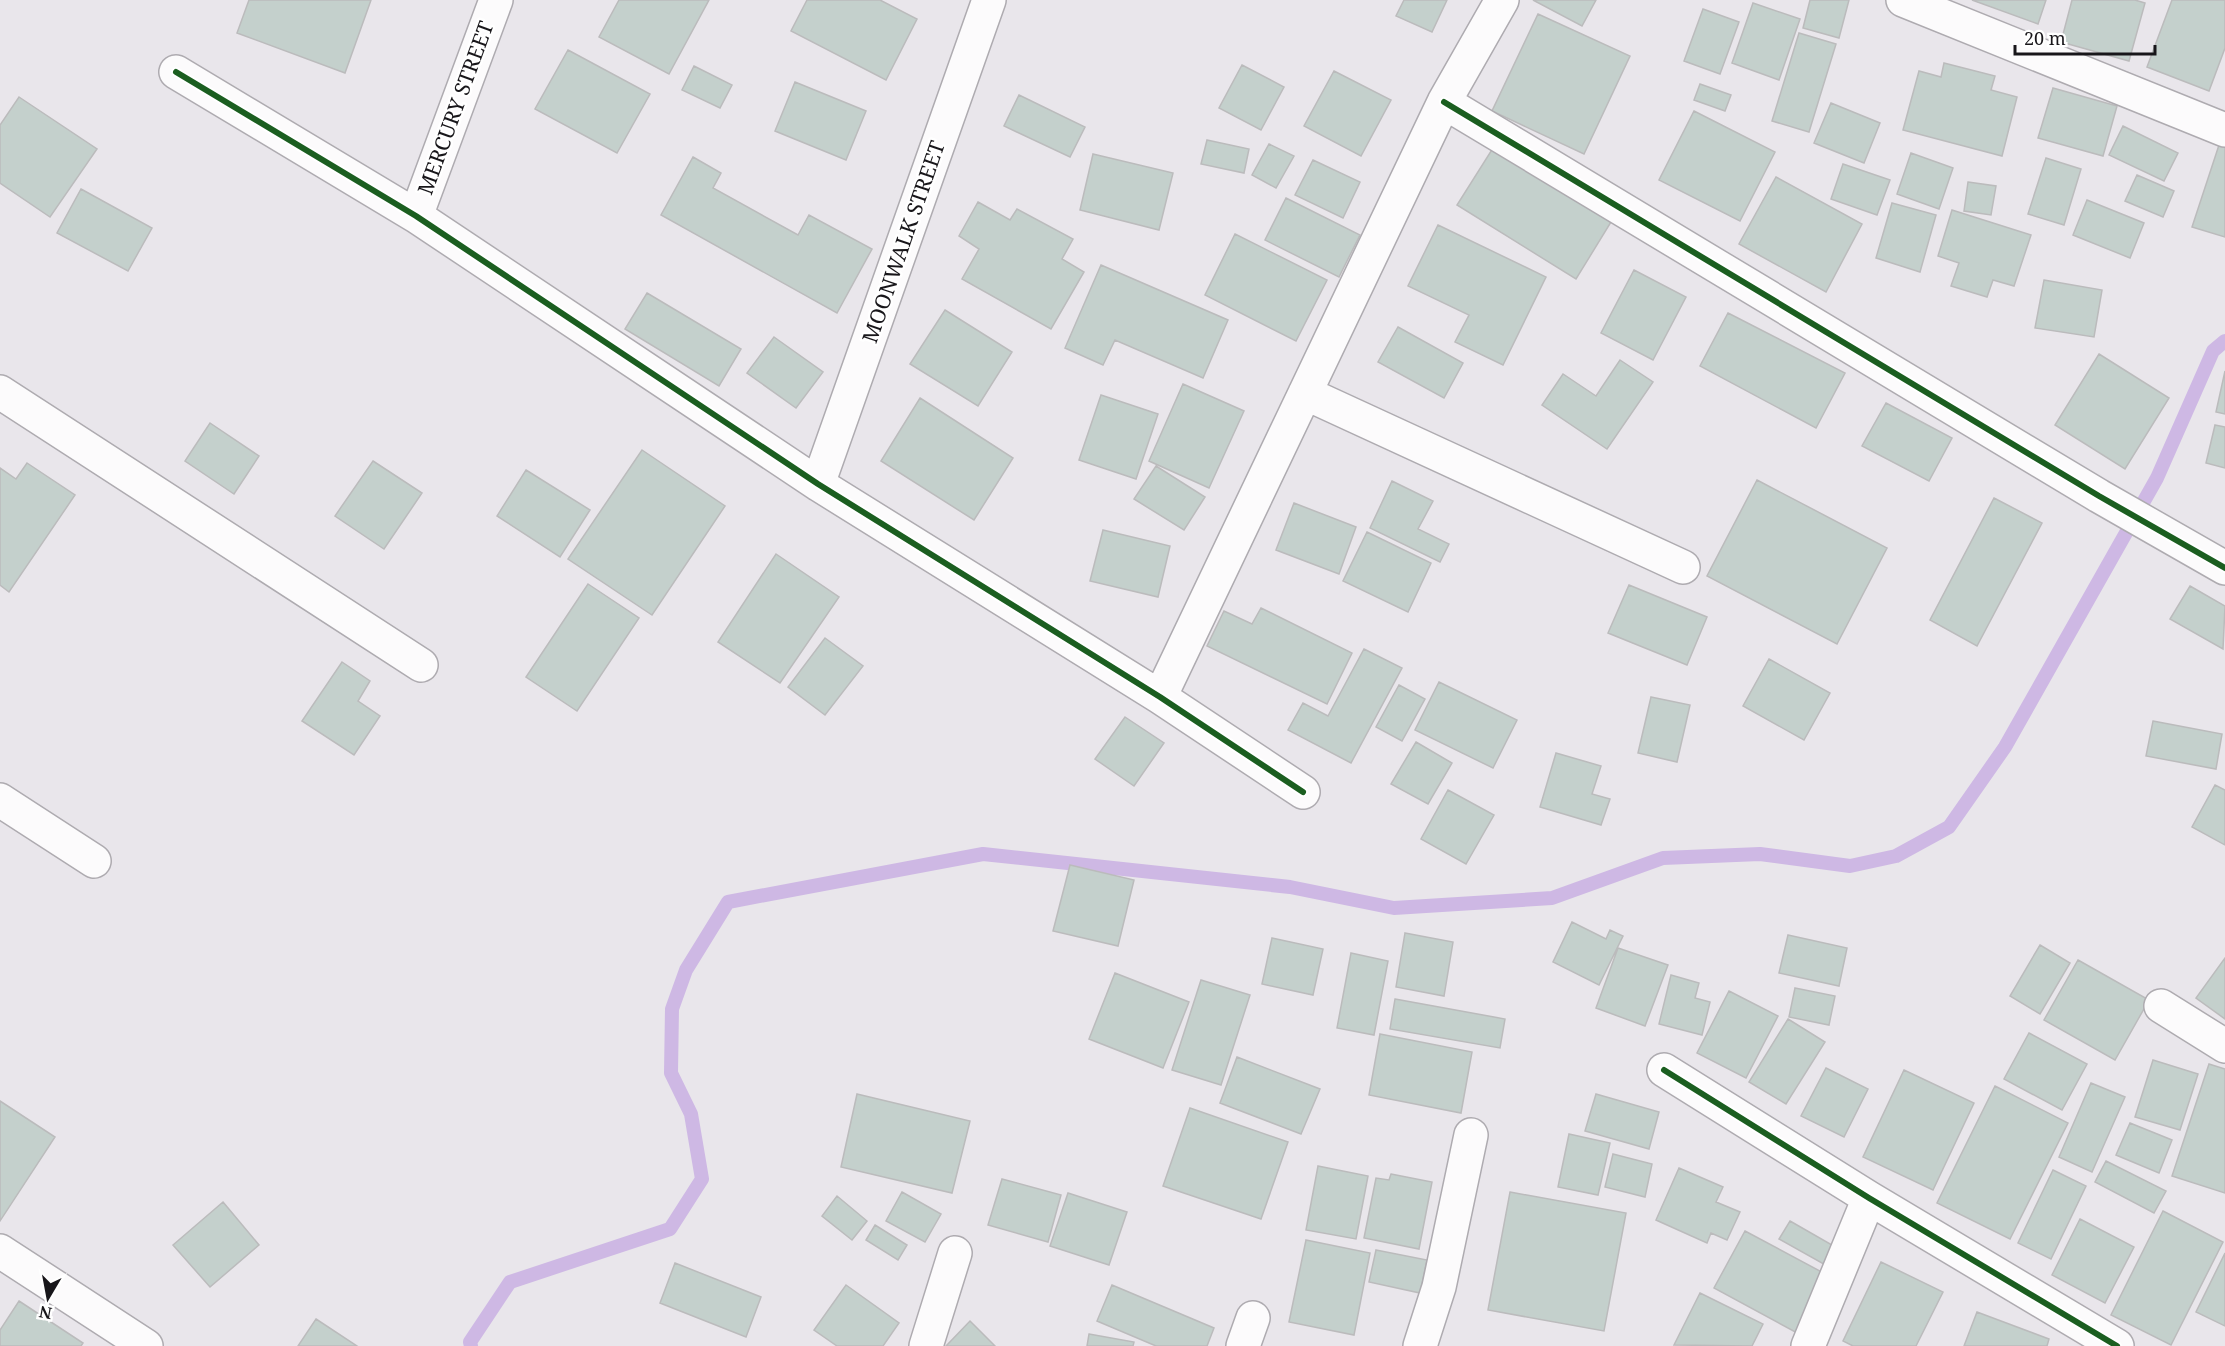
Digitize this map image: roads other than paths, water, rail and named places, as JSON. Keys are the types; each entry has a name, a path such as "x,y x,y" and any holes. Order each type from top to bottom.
{"street":[{"name":"MERCURY STREET","path":"416,216 496,0"},
{"name":"MOONWALK STREET","path":"818,484 989,0"},
{"path":"1160,697 1444,102 1502,0"},
{"path":"1903,0 2225,130"},
{"path":"176,72 416,216 818,484 1160,697 1303,792"},
{"path":"1444,102 2099,496 2225,568"},
{"path":"0,392 421,665"},
{"path":"1305,393 1683,567"},
{"path":"0,800 94,861"},
{"path":"2161,1006 2225,1046"},
{"path":"1664,1070 2105,1342"},
{"path":"1419,1346 1439,1287 1471,1135"},
{"path":"1808,1346 1869,1198"},
{"path":"0,1251 147,1346"},
{"path":"926,1346 955,1253"}],"waterway":[{"path":"471,1346 470,1342 510,1282 670,1229 702,1179 691,1114 671,1073 672,1009 686,970 728,902 983,854 1290,887 1394,908 1552,898 1663,858 1760,854 1850,866 1896,856 1949,827 2005,747 2157,478 2213,351 2225,341"}]}
